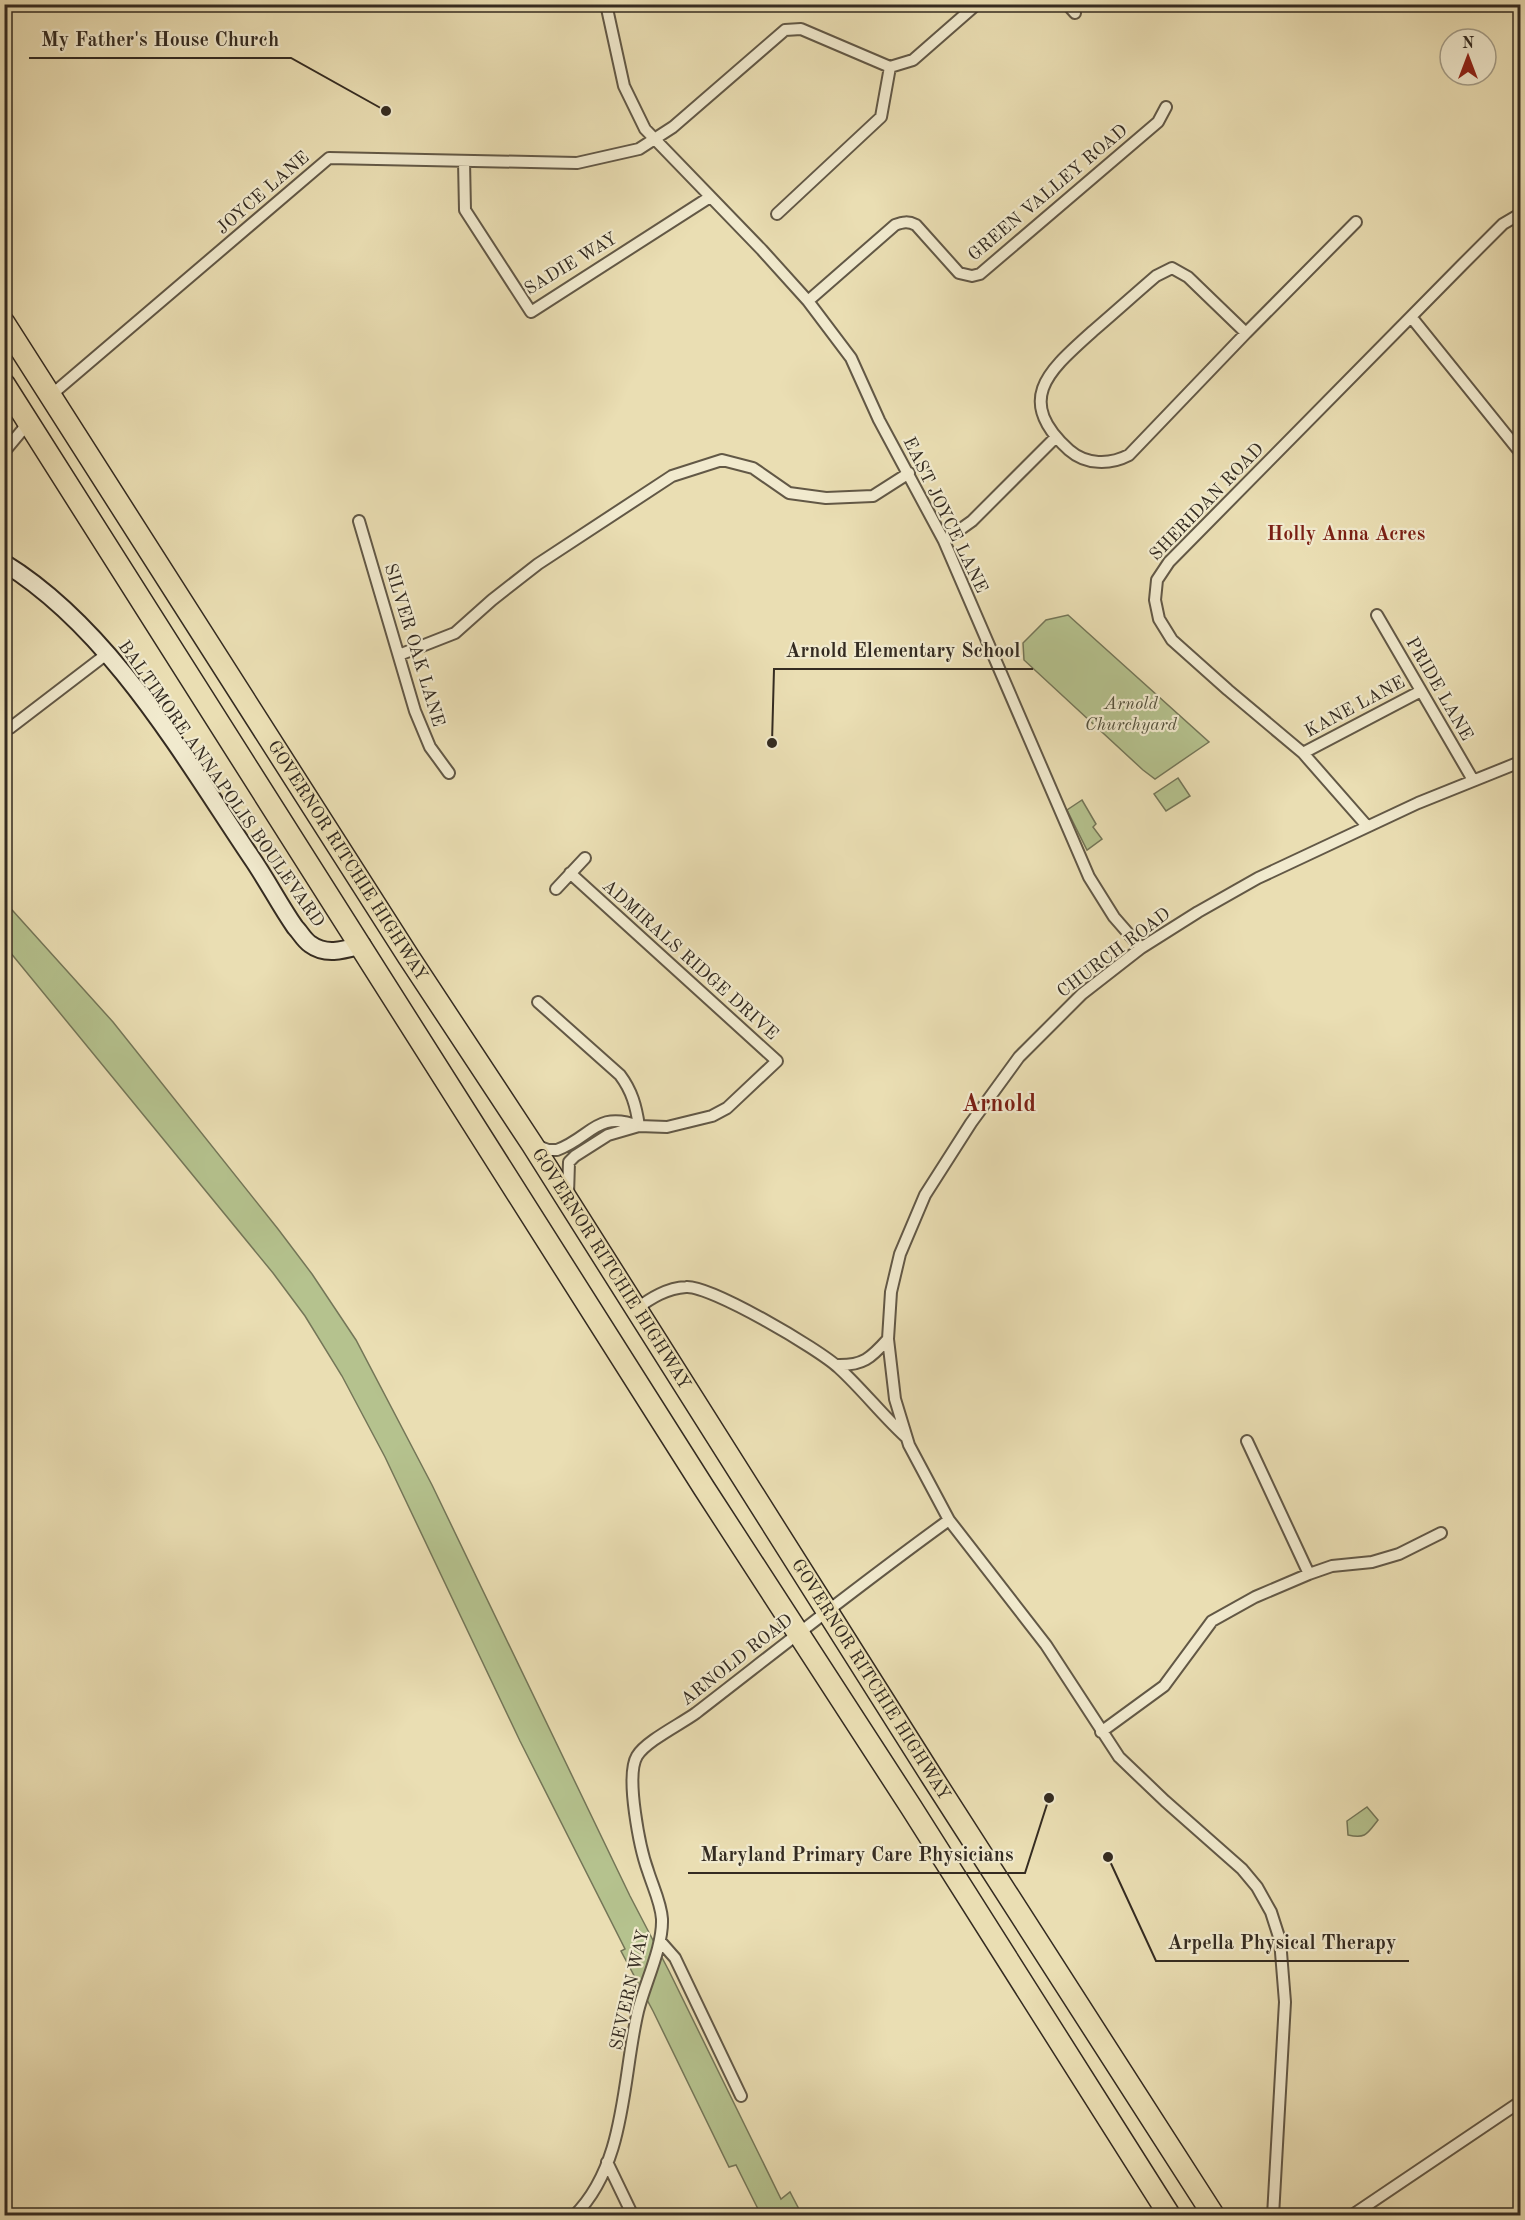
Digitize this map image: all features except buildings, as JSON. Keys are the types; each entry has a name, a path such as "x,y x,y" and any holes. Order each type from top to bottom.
{"highway":[{"name":"GOVERNOR RITCHIE HIGHWAY","path":"4,323 408,956 532,1144 827,1612 1214,2216"},
{"path":"4,367 28,401 37,406 44,404 50,396"},
{"name":"GOVERNOR RITCHIE HIGHWAY","path":"4,384 1170,2216"},
{"path":"29,422 42,416 51,418 88,454"},
{"path":"362,945 375,940 386,942 408,956"}],"street":[{"name":"EAST JOYCE LANE","path":"606,4 624,86 645,129 808,301 851,358 879,420 944,541 1089,877 1114,917 1141,948"},
{"path":"777,214 880,117 890,67 914,60 977,4"},
{"path":"1067,4 1075,13"},
{"name":"JOYCE LANE","path":"50,396 329,158 577,163 639,149 673,127 785,30 801,29 890,67"},
{"name":"GREEN VALLEY ROAD","path":"808,301 895,225 902,222 916,225 959,273 972,276 980,274 1158,122 1166,107"},
{"name":"SADIE WAY","path":"464,161 465,210 531,312 710,197"},
{"name":"SHERIDAN ROAD","path":"1367,826 1303,753 1172,640 1159,618 1155,600 1157,580 1169,562 1503,224 1521,214"},
{"path":"1246,333 1183,273 1172,268 1163,272 1060,360 1049,373 1044,384 1041,406 1043,418 1056,437 1077,457 1104,462 1129,455 1356,222"},
{"path":"1412,318 1521,452"},
{"path":"4,452 29,422"},
{"path":"944,541 972,521 1056,437"},
{"path":"399,655 455,633 538,564 672,476 722,460 753,468 789,493 826,498 873,496 909,474"},
{"name":"SILVER OAK LANE","path":"359,521 415,711 430,747 449,773"},
{"name":"BALTIMORE ANNAPOLIS BOULEVARD","path":"4,563 22,573 69,612 108,653 164,729 307,943 329,952 362,945"},
{"name":"PRIDE LANE","path":"1377,615 1473,780"},
{"path":"10,728 108,653"},
{"name":"KANE LANE","path":"1303,753 1421,691"},
{"name":"CHURCH ROAD","path":"907,1437 895,1399 888,1339 891,1292 900,1254 925,1195 966,1130 1019,1057 1082,994 1141,948 1198,912 1258,878 1367,826 1521,762"},
{"path":"556,889 585,858"},
{"name":"ADMIRALS RIDGE DRIVE","path":"532,1144 548,1150 557,1150 608,1121 624,1121 639,1126 667,1127 712,1116 727,1108 777,1061 570,873"},
{"path":"538,1002 620,1075 628,1085 635,1101 639,1126"},
{"name":"ADMIRALS RIDGE DRIVE","path":"568,1201 569,1162 608,1135 639,1126"},
{"path":"636,1309 663,1292 688,1286 701,1289 799,1339 836,1365 907,1437 949,1520 1046,1645 1119,1757 1242,1869 1266,1900 1276,1923 1282,1957 1285,2002 1273,2216"},
{"path":"836,1365 851,1366 864,1362 888,1339"},
{"path":"1247,1441 1309,1574"},
{"name":"ARNOLD ROAD","path":"634,1799 634,1765 641,1751 690,1718 949,1520"},
{"path":"1101,1732 1164,1686 1212,1621 1255,1597 1309,1574 1332,1566 1372,1562 1399,1554 1441,1533"},
{"name":"SEVERN WAY","path":"574,2216 595,2188 607,2162 622,2104 636,2020 660,1941 662,1916 642,1852 634,1799"},
{"path":"660,1941 675,1958 741,2096"},
{"path":"1351,2216 1521,2102"},
{"path":"607,2162 633,2216"}],"green space":[{"name":"Arnold Churchyard","path":"1068,615 1209,742 1155,779 1143,770 1024,660 1023,643 1046,620"},
{"path":"1178,778 1190,796 1166,811 1154,794"},
{"path":"1082,800 1096,824 1093,827 1102,839 1087,850 1067,810"},
{"path":"4,901 113,1022 278,1229 312,1274 356,1340 432,1485 630,1896 781,2199 790,2192 802,2215 761,2215 736,2165 729,2167 621,1951 625,1949 520,1741 385,1457 342,1376 305,1316 273,1273 5,946"},
{"path":"1367,1807 1378,1820 1363,1836 1348,1835 1347,1821"}],"place":[{"name":"My Father's House Church","path":"386,111"},
{"name":"Arnold Elementary School","path":"772,743"},
{"name":"Maryland Primary Care Physicians","path":"1049,1798"},
{"name":"Arpella Physical Therapy","path":"1108,1857"}],"district":[{"name":"Holly Anna Acres","path":"1346,535"},
{"name":"Arnold","path":"999,1105"}]}
